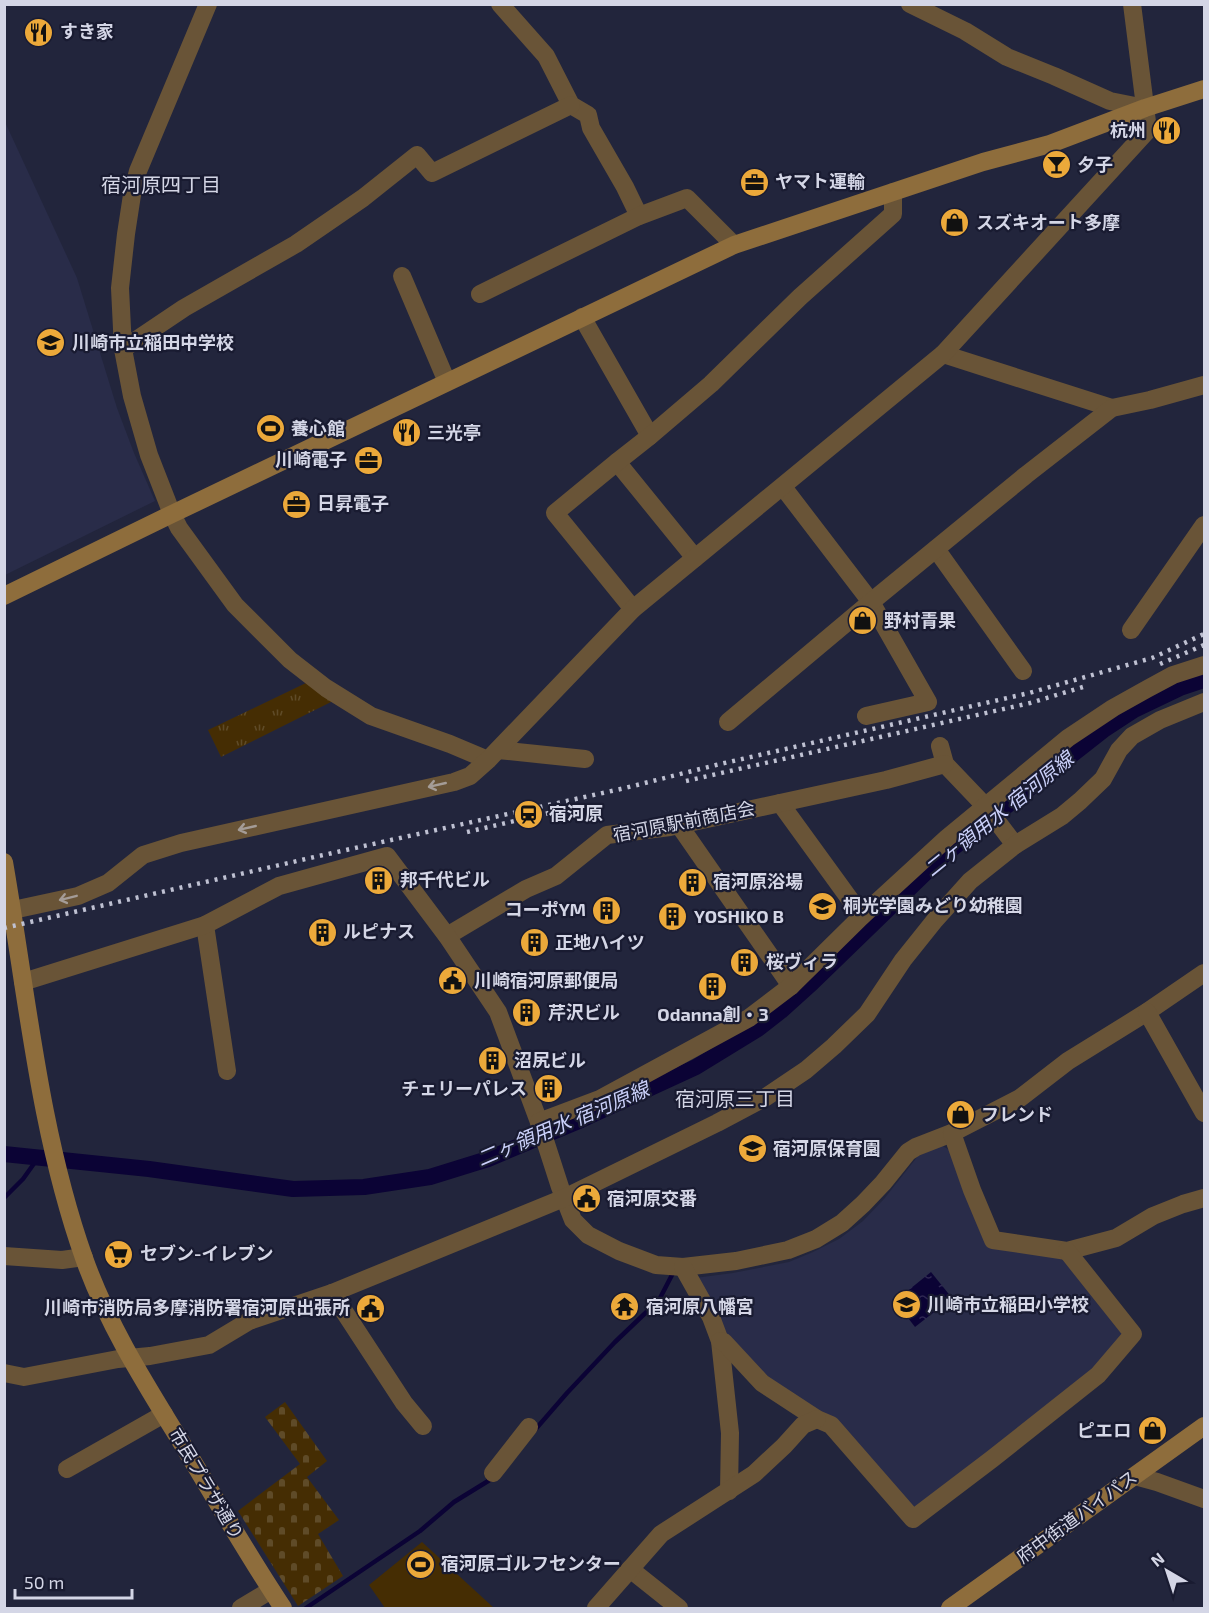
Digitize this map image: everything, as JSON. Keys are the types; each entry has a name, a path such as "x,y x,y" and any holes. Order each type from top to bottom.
{"street":[{"path":"208,4 149,142 136,179 126,234 120,288 123,349 132,396 149,455 172,514 179,528 235,605 290,660 326,688 371,716 450,744 493,755 585,759"},
{"path":"501,4 546,56 571,105 588,115 591,128 639,216"},
{"path":"910,4 965,31 1007,57 1110,101 1145,108"},
{"path":"13,910 78,896 108,883 143,855 181,843 454,782 470,776 633,609 943,354 1148,130 1132,4"},
{"path":"4,596 734,245 983,162 1050,144 1145,108 1204,89"},
{"path":"123,349 184,308 296,244 363,198 417,155 432,173 571,105"},
{"path":"633,609 555,513 711,384 800,297 893,214 893,192"},
{"path":"480,294 639,216 687,198 734,245"},
{"path":"402,276 447,382"},
{"path":"582,317 650,436"},
{"path":"943,354 1112,408"},
{"path":"728,722 1042,462 1112,408 1204,385"},
{"path":"617,462 695,558"},
{"path":"783,487 871,602 928,702 866,716"},
{"path":"1131,630 1204,525"},
{"path":"936,549 1023,671"},
{"path":"542,1132 749,1018 791,986 947,837 988,809 1068,738 1113,708 1173,675 1204,665"},
{"path":"4,1373 24,1377 209,1345 249,1321 332,1293 564,1198 766,1097 806,1070 867,1014 903,960 935,920 970,881 1012,840 1062,816 1080,801 1103,779 1119,750 1132,736 1160,720 1204,702"},
{"path":"940,746 945,764 988,809 1012,840"},
{"name":"宿河原駅前商店会","path":"447,936 526,889 556,876 608,835 679,825 885,780 945,764"},
{"path":"780,803 862,916"},
{"path":"679,825 791,986"},
{"path":"23,982 205,925 279,886 387,856 447,936 498,1012 573,1220 588,1235 619,1251 656,1265 683,1267 762,1256 788,1250 816,1239 842,1223 863,1204 908,1152 952,1133 1020,1098 1068,1061 1147,1012 1204,972"},
{"name":"市民プラザ通り","path":"4,862 55,1158 84,1257 100,1300 130,1358 283,1608"},
{"path":"205,925 227,1071"},
{"path":"1147,1012 1204,1113"},
{"path":"952,1133 993,1240 1067,1251 1116,1238 1153,1216 1204,1198"},
{"path":"720,1341 724,1342 762,1383 817,1419 831,1425 913,1519 1098,1375 1133,1334 1067,1251"},
{"path":"4,1256 62,1260 84,1257"},
{"path":"683,1267 711,1317 720,1341 730,1432 729,1491"},
{"path":"332,1293 404,1403 423,1426"},
{"path":"67,1469 164,1414"},
{"path":"596,1608 661,1534 754,1474 803,1425 817,1419"},
{"name":"府中街道バイパス","path":"950,1608 1204,1426"},
{"path":"493,1473 529,1427"},
{"path":"1135,1476 1204,1499"},
{"path":"630,1569 679,1608"},
{"path":"241,1608 271,1590"}],"shaded area":[{"name":"川崎市立稲田中学校","path":"5,122 77,278 117,408 155,501 5,575"},
{"name":"川崎市立稲田小学校","path":"941,1145 953,1152 989,1245 1067,1257 1124,1331 1097,1368 920,1507 911,1506 734,1348 695,1278 789,1262 839,1239 863,1221 884,1199 918,1156"}],"green space":[{"path":"308,682 333,701 221,757 208,730"},
{"path":"285,1402 327,1461 307,1477 339,1520 318,1534 343,1576 298,1606 238,1511 300,1464 265,1417"},
{"name":"宿河原ゴルフセンター","path":"422,1542 494,1608 385,1608 369,1585"}],"water":[{"path":"931,1272 952,1298 915,1327 895,1301"}],"waterway":[{"name":"二ヶ領用水 宿河原線","path":"4,1154 149,1169 293,1189 364,1187 430,1177 488,1159 581,1120 696,1067 758,1029 812,983 943,856 1105,729 1134,710 1180,688 1204,680"},
{"path":"4,1198 23,1179 38,1158"},
{"path":"534,1431 615,1342 659,1300 673,1273"},
{"path":"306,1608 420,1531 454,1502 493,1478"}],"railway":[{"path":"4,928 625,788 1029,693 1152,658 1204,634"},
{"path":"1160,664 1204,645"},
{"path":"686,781 1030,703 1083,687"},
{"path":"467,832 575,807"}],"place":[{"name":"すき家","path":"39,32"},
{"name":"杭州","path":"1167,131"},
{"name":"夕子","path":"1056,165"},
{"name":"ヤマト運輸","path":"754,182"},
{"name":"スズキオート多摩","path":"955,223"},
{"name":"川崎市立稲田中学校","path":"51,343"},
{"name":"養心館","path":"270,429"},
{"name":"三光亭","path":"406,433"},
{"name":"川崎電子","path":"368,460"},
{"name":"日昇電子","path":"296,504"},
{"name":"野村青果","path":"863,621"},
{"name":"宿河原","path":"528,814"},
{"name":"邦千代ビル","path":"379,880"},
{"name":"宿河原浴場","path":"692,882"},
{"name":"桐光学園みどり幼稚園","path":"822,906"},
{"name":"コーポYM","path":"607,910"},
{"name":"YOSHIKO B","path":"673,917"},
{"name":"ルピナス","path":"322,932"},
{"name":"正地ハイツ","path":"534,943"},
{"name":"桜ヴィラ","path":"745,962"},
{"name":"川崎宿河原郵便局","path":"453,981"},
{"name":"Odanna創・3","path":"713,986"},
{"name":"芹沢ビル","path":"527,1013"},
{"name":"沼尻ビル","path":"493,1061"},
{"name":"チェリーパレス","path":"548,1089"},
{"name":"フレンド","path":"960,1115"},
{"name":"宿河原保育園","path":"752,1149"},
{"name":"宿河原交番","path":"586,1199"},
{"name":"セブン-イレブン","path":"119,1254"},
{"name":"川崎市立稲田小学校","path":"906,1305"},
{"name":"宿河原八幡宮","path":"625,1307"},
{"name":"川崎市消防局多摩消防署宿河原出張所","path":"371,1308"},
{"name":"ピエロ","path":"1152,1431"},
{"name":"宿河原ゴルフセンター","path":"420,1564"}],"district":[{"name":"宿河原四丁目","path":"161,185"},
{"name":"宿河原三丁目","path":"735,1099"}]}
